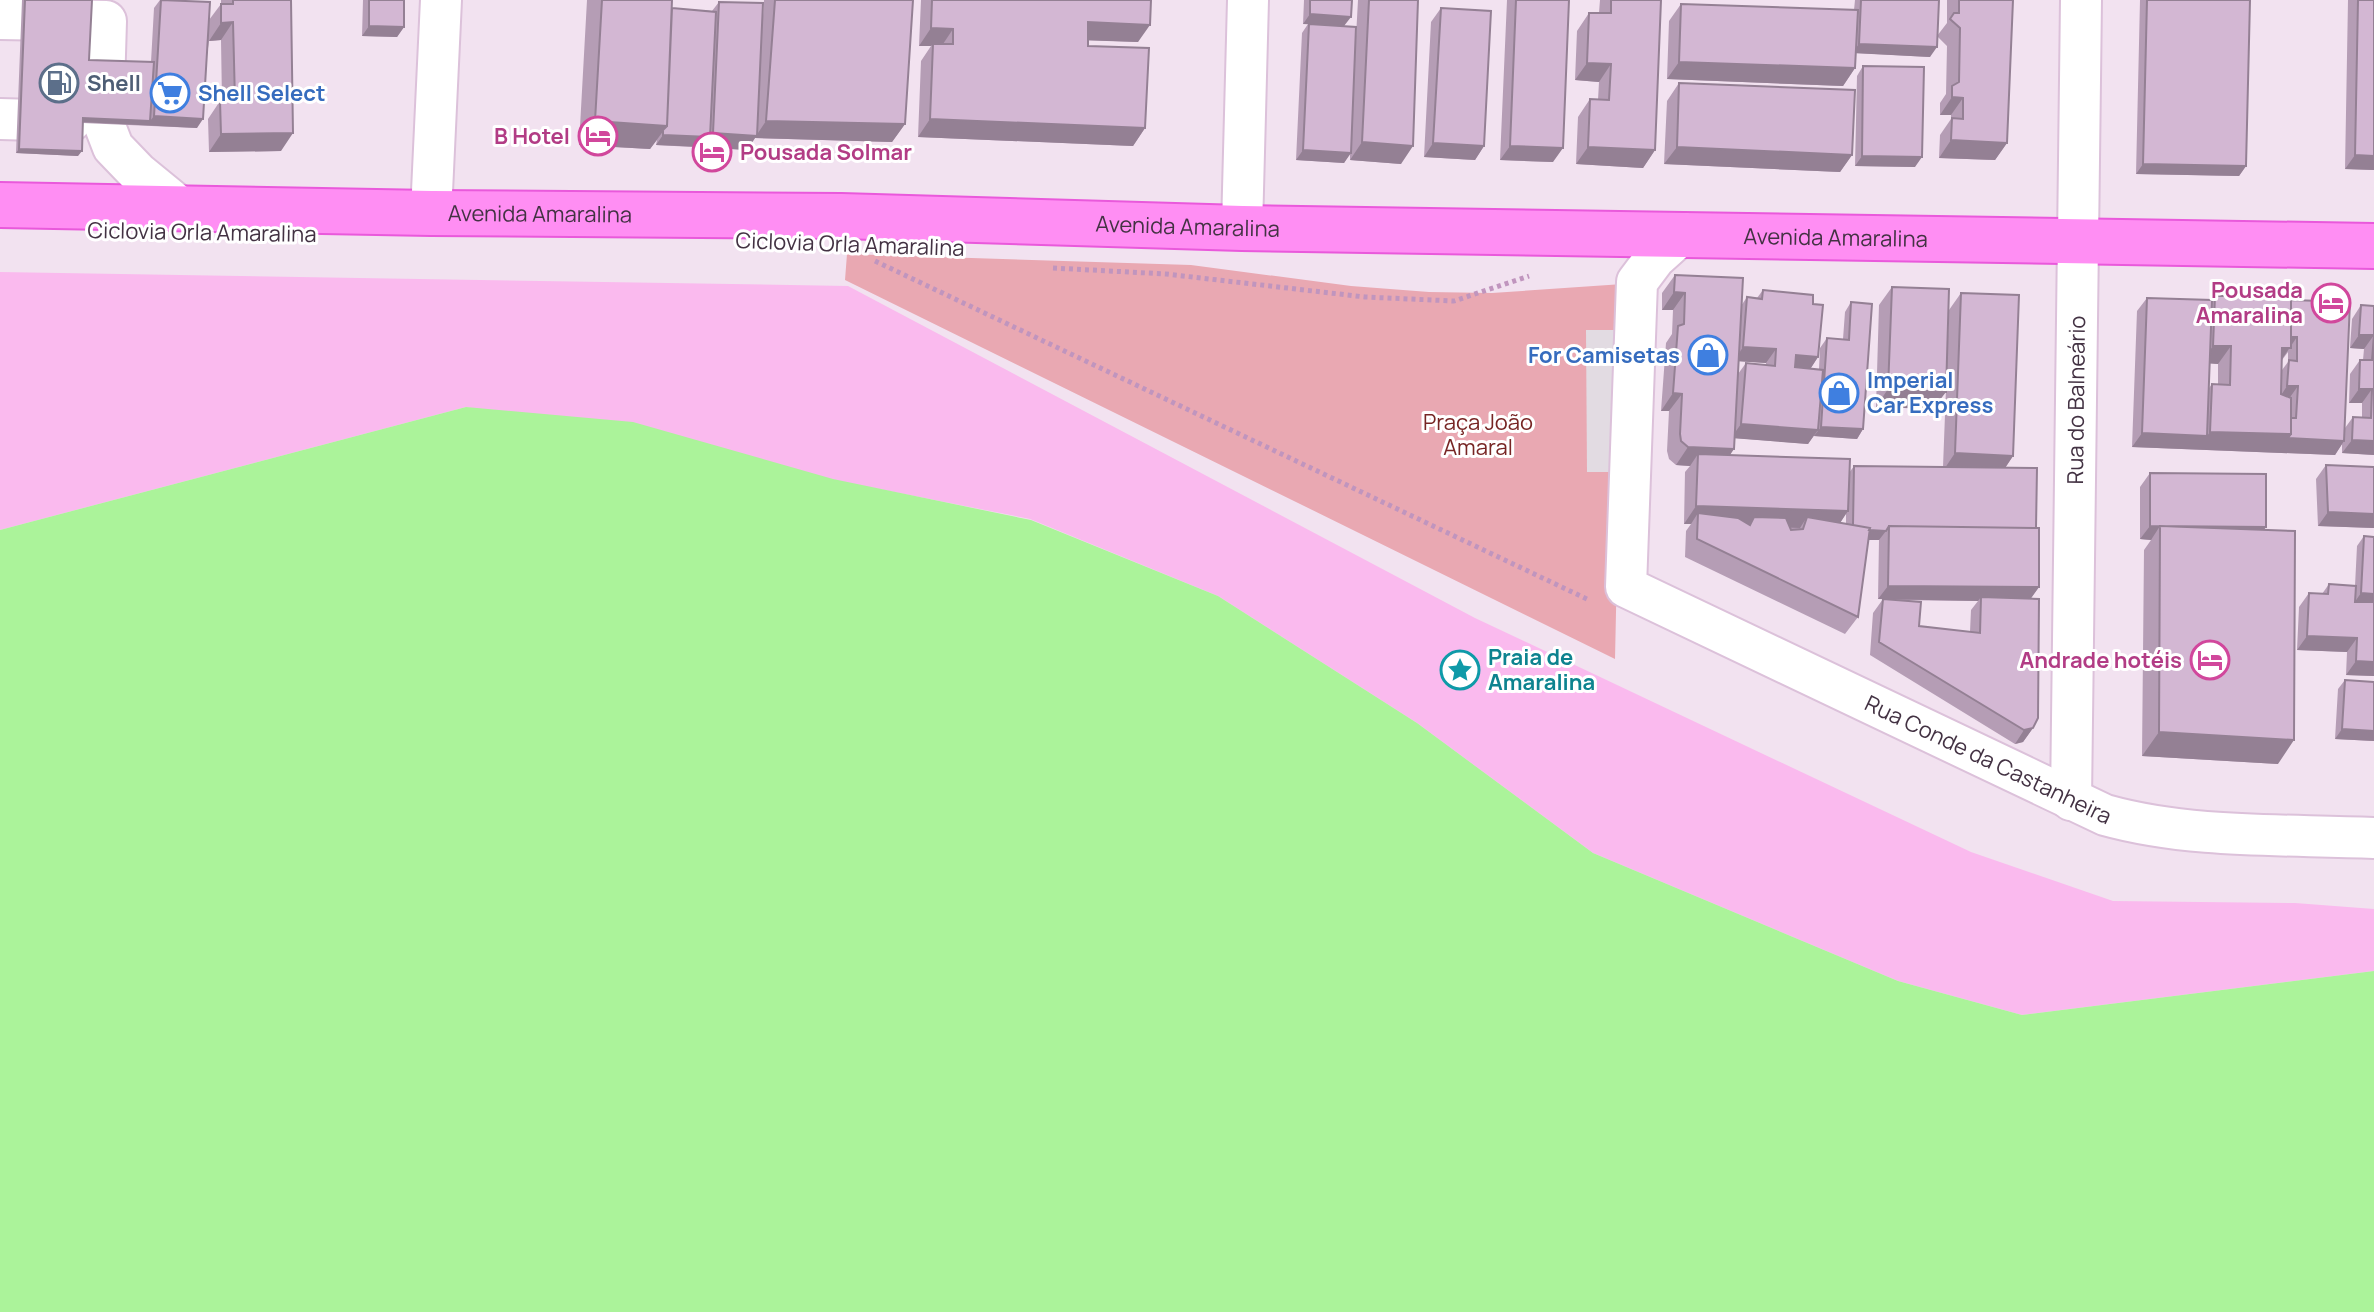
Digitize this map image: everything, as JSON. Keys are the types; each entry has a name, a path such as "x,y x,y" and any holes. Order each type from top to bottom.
{"main road":[{"name":"Avenida Amaralina","path":"0,205 841,216 1242,228 2374,246"}],"street":[{"path":"431,213 441,0"},
{"path":"1242,228 1248,0"},
{"name":"Rua do Balneário","path":"2071,800 2081,0"},
{"path":"0,19 106,21 103,121 113,147 138,173 182,209"},
{"path":"0,119 103,121"},
{"name":"Rua Conde da Castanheira","path":"1683,233 1655,258 1637,282 1626,587 2105,815 2139,825 2175,830 2374,838"}],"path":[{"name":"Ciclovia Orla Amaralina","path":"871,259 886,260"},
{"path":"1042,268 1166,274 1365,297 1454,301 1538,273"}],"green space":[{"name":"Praça João Amaral","path":"847,254 1191,265 1351,286 1429,292 1492,293 1623,284 1615,659 845,280"}],"sand":[{"name":"Praia de Amaralina","path":"0,272 848,286 1475,618 1971,852 2113,901 2295,903 2374,909 2374,971 2022,1015 1898,981 1593,853 1417,723 1218,596 1030,519 466,407 0,530"}],"shaded area":[{"path":"1586,330 1616,330 1617,472 1587,472"},
{"path":"466,407 633,422 833,479 1031,520 1218,596 1417,723 1593,853 1898,981 2022,1015 2374,971 2374,1312 0,1312 0,530"}],"building":[{"path":"25,0 92,0 89,60 154,62 150,121 83,118 82,151 19,149"},
{"path":"161,0 210,2 203,119 154,116"},
{"path":"233,0 291,0 293,133 221,134 220,101 235,101 233,22 221,23 221,4 233,4"},
{"path":"369,0 404,0 404,27 369,26"},
{"path":"602,0 672,0 667,126 595,121"},
{"path":"775,0 913,0 905,124 766,121"},
{"path":"932,0 1151,0 1150,25 1088,22 1088,46 1149,48 1145,128 930,119 933,44 953,44 953,29 931,28"},
{"path":"1310,0 1352,0 1351,17 1310,14"},
{"path":"1369,0 1418,0 1413,146 1362,142"},
{"path":"1516,0 1569,0 1563,148 1510,146"},
{"path":"1611,0 1661,0 1655,150 1588,147 1590,99 1609,100 1611,64 1587,63 1589,13 1611,13"},
{"path":"1861,0 1939,0 1937,47 1859,44"},
{"path":"1959,0 2013,0 2007,143 1951,140 1952,118 1963,119 1963,98 1952,97 1952,86 1959,82 1960,28 1950,19 1954,13 1959,13"},
{"path":"2147,0 2250,0 2246,166 2143,164"},
{"path":"2358,0 2374,0 2374,156 2355,155"},
{"path":"719,2 763,3 757,136 713,133"},
{"path":"1681,4 1858,10 1855,68 1679,62"},
{"path":"672,8 716,12 710,137 663,135 667,126"},
{"path":"1441,8 1491,11 1484,146 1433,143"},
{"path":"1309,24 1356,27 1351,153 1303,150"},
{"path":"1863,66 1924,67 1922,157 1862,156"},
{"path":"1679,83 1855,90 1852,155 1677,147"},
{"path":"1675,275 1743,278 1734,449 1688,447 1681,441 1682,394 1673,393 1678,326 1684,324 1685,293 1674,292"},
{"path":"1892,287 1949,289 1946,392 1888,389"},
{"path":"1763,290 1813,295 1813,304 1823,305 1818,357 1796,355 1795,367 1823,370 1818,430 1741,424 1746,363 1775,366 1776,349 1743,347 1747,297 1762,299"},
{"path":"1961,293 2019,295 2013,456 1955,453"},
{"path":"2215,296 2291,296 2291,348 2282,348 2281,394 2291,398 2291,434 2210,432 2212,384 2230,385 2231,346 2213,346"},
{"path":"2147,298 2212,300 2207,436 2142,433"},
{"path":"2291,300 2350,302 2344,441 2288,438 2291,418 2296,418 2298,386 2287,386 2289,360 2297,361 2297,337 2291,337"},
{"name":"Imperial Car Express","path":"1851,302 1872,304 1863,429 1821,427 1827,338 1849,340"},
{"path":"2361,305 2374,306 2374,335 2359,335"},
{"path":"2374,335 2374,441 2352,440 2353,417 2371,418 2372,389 2359,389 2360,360 2372,360"},
{"path":"1698,454 1850,459 1848,511 1696,506"},
{"path":"2326,465 2374,467 2374,514 2328,512"},
{"path":"1854,466 2037,468 2036,528 1889,526 1886,531 1853,525"},
{"path":"2150,473 2266,474 2266,527 2150,526"},
{"path":"1698,513 1738,518 1750,525 1754,517 1786,518 1791,530 1803,529 1807,517 1870,528 1858,617 1697,539"},
{"path":"1889,526 2039,528 2039,587 1888,586"},
{"path":"2160,526 2295,531 2294,740 2159,732"},
{"path":"2364,536 2374,537 2374,594 2361,593"},
{"path":"2329,584 2356,586 2355,602 2374,602 2374,662 2356,661 2357,638 2307,636 2309,593 2328,594"},
{"path":"1981,597 2039,599 2038,718 2033,728 2024,730 1879,642 1883,599 1921,602 1919,626 1980,633"},
{"path":"2345,680 2374,682 2374,731 2342,729"}],"place":[{"name":"Shell","path":"59,83"},
{"name":"Shell Select","path":"170,93"},
{"name":"B Hotel","path":"598,136"},
{"name":"Pousada Solmar","path":"712,152"},
{"name":"Pousada Amaralina","path":"2331,303"},
{"name":"For Camisetas","path":"1708,355"},
{"name":"Imperial Car Express","path":"1839,393"},
{"name":"Andrade hotéis","path":"2210,660"},
{"name":"Praia de Amaralina","path":"1460,670"}]}
